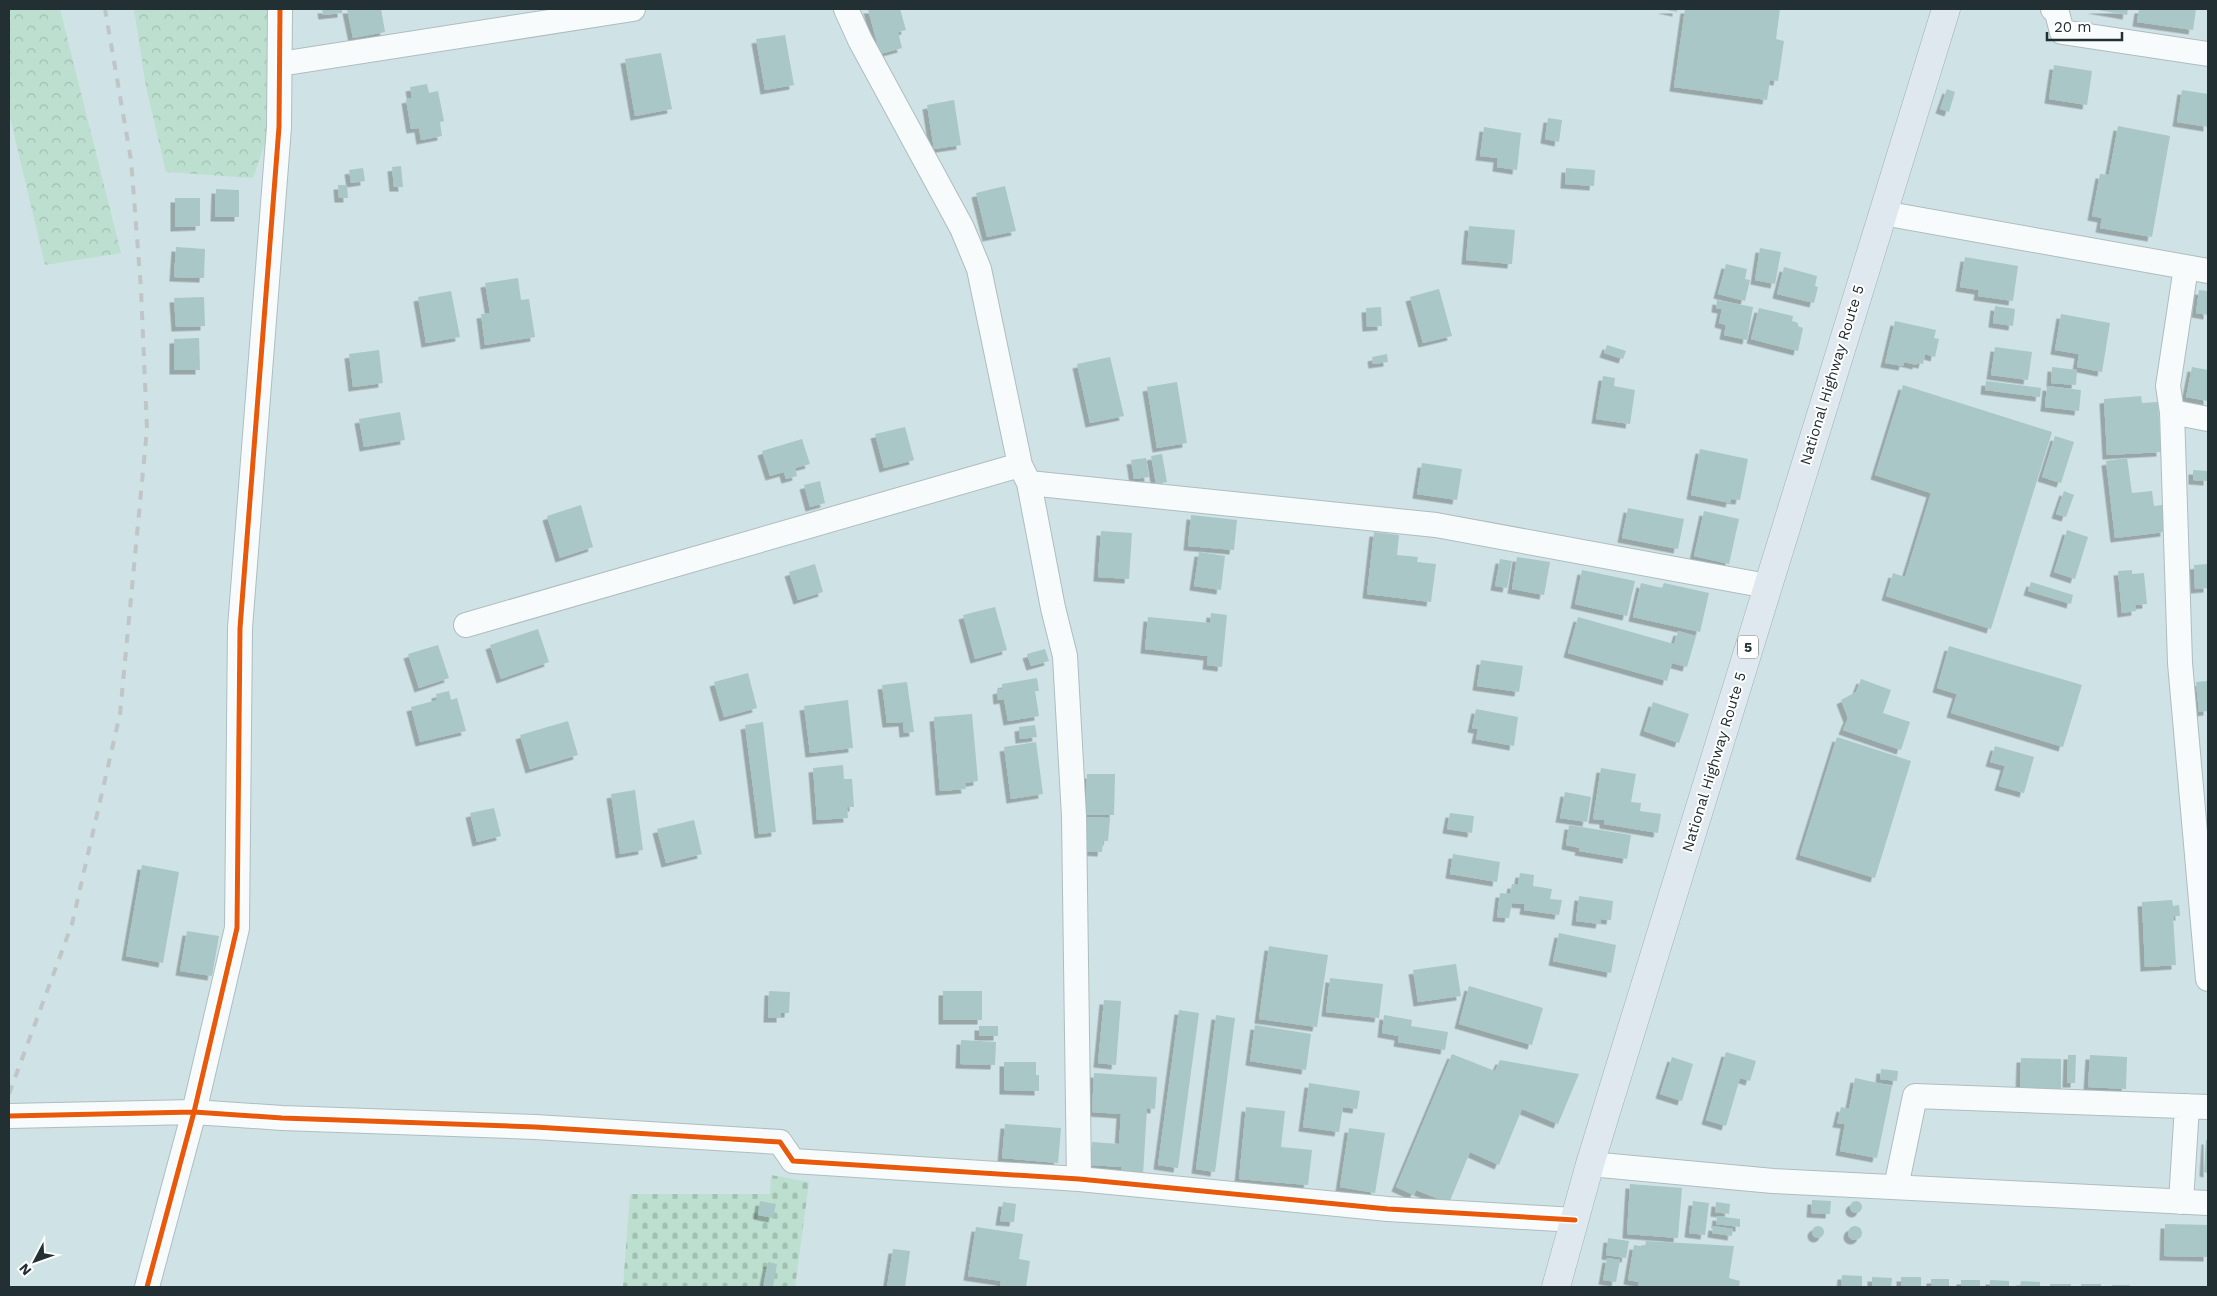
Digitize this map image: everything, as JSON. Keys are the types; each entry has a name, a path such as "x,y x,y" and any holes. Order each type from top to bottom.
{"highway":[{"name":"National Highway Route 5","path":"1556,1287 1590,1164 1946,9"}],"street":[{"path":"147,1287 194,1112 237,928 240,628 278,127 280,9"},
{"path":"280,64 633,9"},
{"path":"846,9 860,40 962,228 979,269 1065,656 1074,816 1079,1179"},
{"path":"2053,9 2056,9 2062,32 2208,54"},
{"path":"1882,213 2197,269 2168,386 2172,412 2180,663 2208,979"},
{"path":"2172,412 2208,419"},
{"path":"466,625 1024,474 1436,525 1767,586"},
{"path":"1896,1187 1915,1096 2198,1106 2181,1202"},
{"path":"9,1116 194,1112 282,1118 535,1127 780,1142 793,1161 1079,1179 1388,1209 1575,1220"},
{"path":"1590,1164 1773,1181 2208,1203"}],"green space":[{"path":"9,9 60,9 121,253 45,265 9,113"},
{"path":"134,9 270,9 267,137 253,178 166,172 146,87"},
{"path":"771,1175 809,1182 795,1287 623,1287 630,1194 770,1194"}],"building":[{"path":"322,9 342,9 342,13 323,15"},
{"path":"347,9 381,9 385,32 353,38"},
{"path":"868,9 900,9 906,30 898,32 902,48 880,54"},
{"path":"1662,9 1677,9 1677,12"},
{"path":"1685,9 1780,9 1776,39 1784,41 1778,81 1770,80 1767,100 1674,87"},
{"path":"2092,9 2128,9 2127,15"},
{"path":"2139,9 2196,9 2193,30 2137,22"},
{"path":"785,35 794,85 765,90 756,39"},
{"path":"661,53 672,109 635,116 625,59"},
{"path":"2054,65 2092,71 2087,105 2049,99"},
{"path":"427,84 429,93 438,91 444,121 440,122 442,136 421,140 419,128 411,129 406,99 412,98 410,87"},
{"path":"1947,89 1955,92 1949,112 1940,109"},
{"path":"2182,90 2208,94 2208,127 2177,122"},
{"path":"954,100 961,145 934,149 927,105"},
{"path":"1548,118 1562,120 1559,142 1545,139"},
{"path":"2118,126 2170,136 2152,237 2100,228 2102,218 2092,216 2100,174 2109,175"},
{"path":"1484,127 1521,133 1517,170 1497,167 1498,158 1480,156"},
{"path":"401,166 403,187 394,187 392,167"},
{"path":"363,168 365,181 351,183 349,170"},
{"path":"1566,168 1595,170 1594,186 1565,184"},
{"path":"338,185 347,185 348,198 339,198"},
{"path":"1005,186 1016,231 987,237 976,193"},
{"path":"216,189 239,190 239,217 215,217"},
{"path":"175,198 200,198 200,226 175,227"},
{"path":"1469,226 1515,230 1512,264 1466,260"},
{"path":"176,247 205,249 204,278 174,277"},
{"path":"1760,248 1781,252 1775,284 1755,280"},
{"path":"1965,257 2018,266 2013,301 1978,296 1979,290 1960,287"},
{"path":"1726,264 1747,269 1745,279 1750,280 1745,301 1718,294"},
{"path":"1784,267 1817,276 1815,286 1818,287 1814,303 1777,294"},
{"path":"518,278 521,300 529,299 535,337 485,345 481,314 490,313 485,283"},
{"path":"1439,289 1452,336 1423,343 1410,297"},
{"path":"2199,290 2208,291 2208,315 2196,313"},
{"path":"451,291 460,337 426,343 418,297"},
{"path":"204,297 205,326 176,327 174,298"},
{"path":"1717,300 1753,307 1747,340 1724,335 1726,325 1719,323 1722,309 1716,308"},
{"path":"1995,306 2015,309 2013,326 1993,323"},
{"path":"1381,307 1382,326 1367,327 1366,308"},
{"path":"1759,308 1793,316 1792,321 1798,323 1798,326 1803,328 1798,351 1751,339"},
{"path":"2061,314 2110,323 2102,372 2077,367 2079,354 2055,350"},
{"path":"1895,321 1936,330 1934,338 1939,339 1935,357 1925,354 1923,364 1917,363 1917,365 1904,362 1903,366 1885,363"},
{"path":"199,338 200,370 174,370 174,339"},
{"path":"1607,345 1626,351 1623,359 1604,353"},
{"path":"1995,347 2032,352 2028,380 1991,375"},
{"path":"379,350 383,383 353,387 349,354"},
{"path":"1387,354 1388,362 1373,364 1372,357"},
{"path":"1110,357 1124,416 1090,423 1077,364"},
{"path":"2052,367 2077,370 2076,385 2051,383"},
{"path":"2192,367 2208,370 2208,401 2186,397"},
{"path":"1603,376 1615,378 1614,386 1635,390 1630,424 1596,419"},
{"path":"1986,381 2041,388 2040,397 1985,390"},
{"path":"1177,382 1187,443 1157,448 1147,387"},
{"path":"1903,385 2052,432 1991,629 1886,596 1893,573 1905,577 1931,493 1875,475"},
{"path":"2047,386 2081,390 2079,411 2045,407"},
{"path":"2141,396 2142,403 2158,402 2161,452 2107,455 2104,399"},
{"path":"400,412 405,440 364,447 359,419"},
{"path":"905,427 914,460 884,468 875,434"},
{"path":"2055,436 2074,442 2061,483 2042,477"},
{"path":"802,439 810,464 795,468 797,476 786,479 784,472 770,476 762,451"},
{"path":"1700,449 1748,459 1740,500 1731,499 1730,503 1691,495"},
{"path":"1162,454 1167,482 1156,484 1151,456"},
{"path":"1146,458 1149,477 1134,479 1131,460"},
{"path":"2127,458 2132,493 2152,491 2154,506 2162,505 2165,532 2115,538 2106,461"},
{"path":"1422,463 1462,469 1457,500 1417,494"},
{"path":"2193,470 2208,471 2208,481 2193,480"},
{"path":"820,481 825,503 810,507 804,485"},
{"path":"2064,491 2074,495 2066,517 2056,514"},
{"path":"581,505 593,547 560,558 547,516"},
{"path":"1628,508 1684,519 1678,549 1622,538"},
{"path":"1704,511 1739,519 1729,564 1694,556"},
{"path":"1191,515 1237,520 1234,550 1188,546"},
{"path":"2067,530 2088,537 2075,579 2054,572"},
{"path":"1101,531 1132,533 1129,579 1098,577"},
{"path":"1374,532 1399,535 1397,555 1418,557 1417,562 1436,564 1431,602 1367,594"},
{"path":"1199,552 1225,556 1221,590 1194,586"},
{"path":"1517,557 1550,562 1544,595 1512,589"},
{"path":"1500,559 1512,561 1507,588 1495,586"},
{"path":"815,564 823,592 798,600 789,572"},
{"path":"2208,564 2208,588 2195,589 2194,565"},
{"path":"1582,570 1635,581 1627,616 1575,604"},
{"path":"2132,570 2132,574 2144,573 2147,604 2135,605 2136,611 2122,613 2118,571"},
{"path":"2031,582 2073,595 2071,604 2028,591"},
{"path":"1641,583 1662,588 1664,583 1709,593 1700,632 1633,617"},
{"path":"995,607 1007,650 975,659 963,615"},
{"path":"1211,613 1227,615 1222,667 1207,665 1208,656 1145,649 1148,617 1210,623"},
{"path":"1578,617 1674,644 1678,631 1696,636 1687,667 1672,663 1667,681 1568,653"},
{"path":"538,629 549,662 501,679 490,645"},
{"path":"438,645 449,678 419,688 408,654"},
{"path":"1949,646 2082,685 2063,747 1951,713 1957,694 1937,688"},
{"path":"1045,649 1049,661 1031,666 1027,654"},
{"path":"1481,660 1523,666 1519,692 1477,686"},
{"path":"748,673 757,708 724,717 714,682"},
{"path":"1037,678 1039,691 1035,691 1039,716 1008,721 1004,699 998,700 997,690 1002,689 1002,684"},
{"path":"1861,679 1891,690 1883,713 1910,722 1901,750 1843,730 1848,718 1841,700 1856,692"},
{"path":"2208,681 2208,711 2199,712 2196,682"},
{"path":"907,682 914,732 904,733 903,722 887,723 882,685"},
{"path":"449,691 451,700 457,698 466,731 420,742 411,707 437,700 436,694"},
{"path":"848,700 853,748 810,753 804,706"},
{"path":"1653,702 1689,714 1679,743 1644,731"},
{"path":"1476,709 1518,717 1514,746 1476,739 1478,729 1472,728"},
{"path":"972,714 978,781 965,783 966,789 940,791 934,717"},
{"path":"568,721 578,755 530,769 520,735"},
{"path":"763,722 776,832 759,834 745,725"},
{"path":"1035,725 1037,737 1020,739 1019,727"},
{"path":"1837,737 1911,761 1875,878 1800,855"},
{"path":"1036,742 1043,794 1011,799 1004,747"},
{"path":"1995,746 2034,757 2024,793 1999,786 2005,766 1990,762"},
{"path":"843,765 844,779 852,779 854,807 847,807 848,818 817,820 813,768"},
{"path":"1601,768 1636,774 1631,802 1641,803 1640,811 1661,814 1658,833 1604,824 1604,820 1593,819"},
{"path":"1087,774 1115,774 1114,815 1086,815"},
{"path":"635,790 643,850 620,854 611,794"},
{"path":"1565,792 1591,797 1587,822 1560,818"},
{"path":"494,808 501,836 477,842 470,813"},
{"path":"1450,813 1474,816 1472,833 1447,829"},
{"path":"1087,817 1110,818 1108,841 1103,841 1102,852 1085,851"},
{"path":"694,820 702,854 666,863 657,829"},
{"path":"1569,825 1631,835 1627,859 1579,851 1580,848 1566,845"},
{"path":"1453,854 1500,862 1497,882 1450,874"},
{"path":"142,865 179,872 163,963 126,956"},
{"path":"1520,873 1534,875 1533,886 1552,889 1550,899 1562,900 1559,915 1524,910 1525,904 1512,903 1509,918 1497,917 1500,893 1510,894 1512,884 1518,885"},
{"path":"1579,896 1613,901 1611,920 1601,919 1600,924 1576,921"},
{"path":"2172,900 2173,906 2179,905 2180,916 2173,916 2176,965 2145,967 2142,902"},
{"path":"187,931 219,936 212,976 180,971"},
{"path":"1559,933 1616,945 1611,973 1553,961"},
{"path":"1269,946 1328,955 1317,1027 1259,1019"},
{"path":"1456,964 1461,996 1418,1002 1413,970"},
{"path":"1330,978 1383,984 1379,1018 1326,1012"},
{"path":"1469,986 1543,1008 1532,1045 1459,1024"},
{"path":"769,991 790,992 789,1013 781,1013 781,1018 768,1018"},
{"path":"943,991 982,991 982,1020 943,1020"},
{"path":"1104,1000 1121,1001 1116,1065 1098,1063"},
{"path":"1179,1010 1199,1013 1178,1168 1158,1165"},
{"path":"1216,1015 1235,1018 1215,1172 1196,1169"},
{"path":"1384,1015 1412,1020 1411,1026 1448,1032 1445,1050 1398,1042 1399,1036 1382,1033"},
{"path":"1255,1025 1311,1034 1306,1070 1250,1061"},
{"path":"979,1026 998,1026 998,1036 979,1036"},
{"path":"961,1040 996,1042 995,1065 960,1064"},
{"path":"1726,1052 1756,1061 1750,1081 1740,1078 1726,1126 1706,1120"},
{"path":"1452,1054 1495,1071 1500,1060 1579,1074 1558,1124 1522,1109 1499,1165 1470,1152 1449,1203 1416,1190 1414,1195 1396,1187"},
{"path":"2068,1055 2076,1055 2075,1083 2067,1083"},
{"path":"2090,1055 2127,1057 2126,1089 2088,1087"},
{"path":"1672,1057 1693,1064 1682,1101 1660,1094"},
{"path":"2021,1058 2061,1059 2061,1090 2020,1089"},
{"path":"1004,1062 1036,1062 1036,1075 1039,1075 1039,1091 1004,1090"},
{"path":"1881,1069 1898,1071 1897,1081 1880,1079"},
{"path":"1094,1073 1157,1077 1155,1109 1147,1108 1143,1175 1121,1174 1122,1167 1091,1165 1092,1142 1119,1144 1121,1114 1092,1112"},
{"path":"1855,1078 1892,1086 1877,1158 1840,1151 1845,1124 1837,1123 1841,1107 1849,1109"},
{"path":"1309,1083 1360,1091 1357,1109 1343,1107 1339,1132 1303,1127"},
{"path":"1246,1107 1285,1111 1281,1147 1312,1150 1308,1185 1239,1179"},
{"path":"1005,1124 1061,1128 1058,1163 1002,1158"},
{"path":"1349,1128 1385,1133 1375,1193 1340,1187"},
{"path":"2206,1140 2208,1140 2208,1173 2204,1172"},
{"path":"1630,1184 1682,1188 1678,1238 1627,1234"},
{"path":"1812,1200 1831,1201 1830,1214 1811,1213"},
{"path":"760,1201 776,1204 773,1218 758,1215"},
{"path":"1693,1201 1709,1203 1705,1235 1689,1233"},
{"path":"1856,1201 1862,1207 1856,1213 1850,1207"},
{"path":"1003,1202 1016,1204 1014,1222 1000,1221"},
{"path":"1716,1202 1730,1204 1729,1214 1715,1212"},
{"path":"1717,1216 1740,1219 1740,1227 1716,1224"},
{"path":"2165,1224 2208,1225 2208,1257 2164,1256"},
{"path":"1713,1226 1733,1229 1732,1236 1712,1233"},
{"path":"1818,1226 1824,1232 1818,1238 1812,1232"},
{"path":"1855,1226 1860,1228 1862,1233 1860,1238 1855,1240 1850,1238 1848,1233 1850,1228"},
{"path":"976,1227 1023,1234 1019,1259 1030,1261 1026,1287 1000,1287 1001,1281 968,1276"},
{"path":"1608,1238 1629,1241 1626,1258 1606,1255"},
{"path":"1646,1241 1734,1246 1729,1278 1740,1281 1739,1287 1638,1287 1639,1282 1628,1280 1634,1245 1645,1247"},
{"path":"893,1249 910,1251 905,1287 887,1287"},
{"path":"1607,1258 1620,1260 1616,1282 1603,1280"},
{"path":"768,1262 777,1264 773,1287 763,1287"},
{"path":"1842,1275 1862,1276 1862,1287 1841,1287"},
{"path":"1872,1277 1892,1278 1891,1287 1872,1287"},
{"path":"1901,1277 1921,1277 1921,1287 1901,1287"},
{"path":"1931,1279 1949,1279 1949,1287 1931,1287"},
{"path":"1961,1280 1980,1280 1980,1287 1961,1287"},
{"path":"1990,1280 2009,1281 2009,1287 1990,1287"},
{"path":"2021,1281 2040,1282 2040,1287 2020,1287"},
{"path":"2050,1284 2071,1284 2071,1287 2050,1287"},
{"path":"2081,1284 2101,1284 2101,1287 2081,1287"},
{"path":"2112,1285 2130,1285 2130,1287 2112,1287"}],"railway":[{"path":"9,1094 72,924 120,714 147,429 141,289 131,160 105,9"}],"cycle path":[{"path":"147,1287 194,1112 237,928 240,628 279,127 280,9"},
{"path":"9,1116 194,1112 282,1118 535,1127 780,1142 793,1161 1079,1179 1388,1209 1575,1220"}]}
